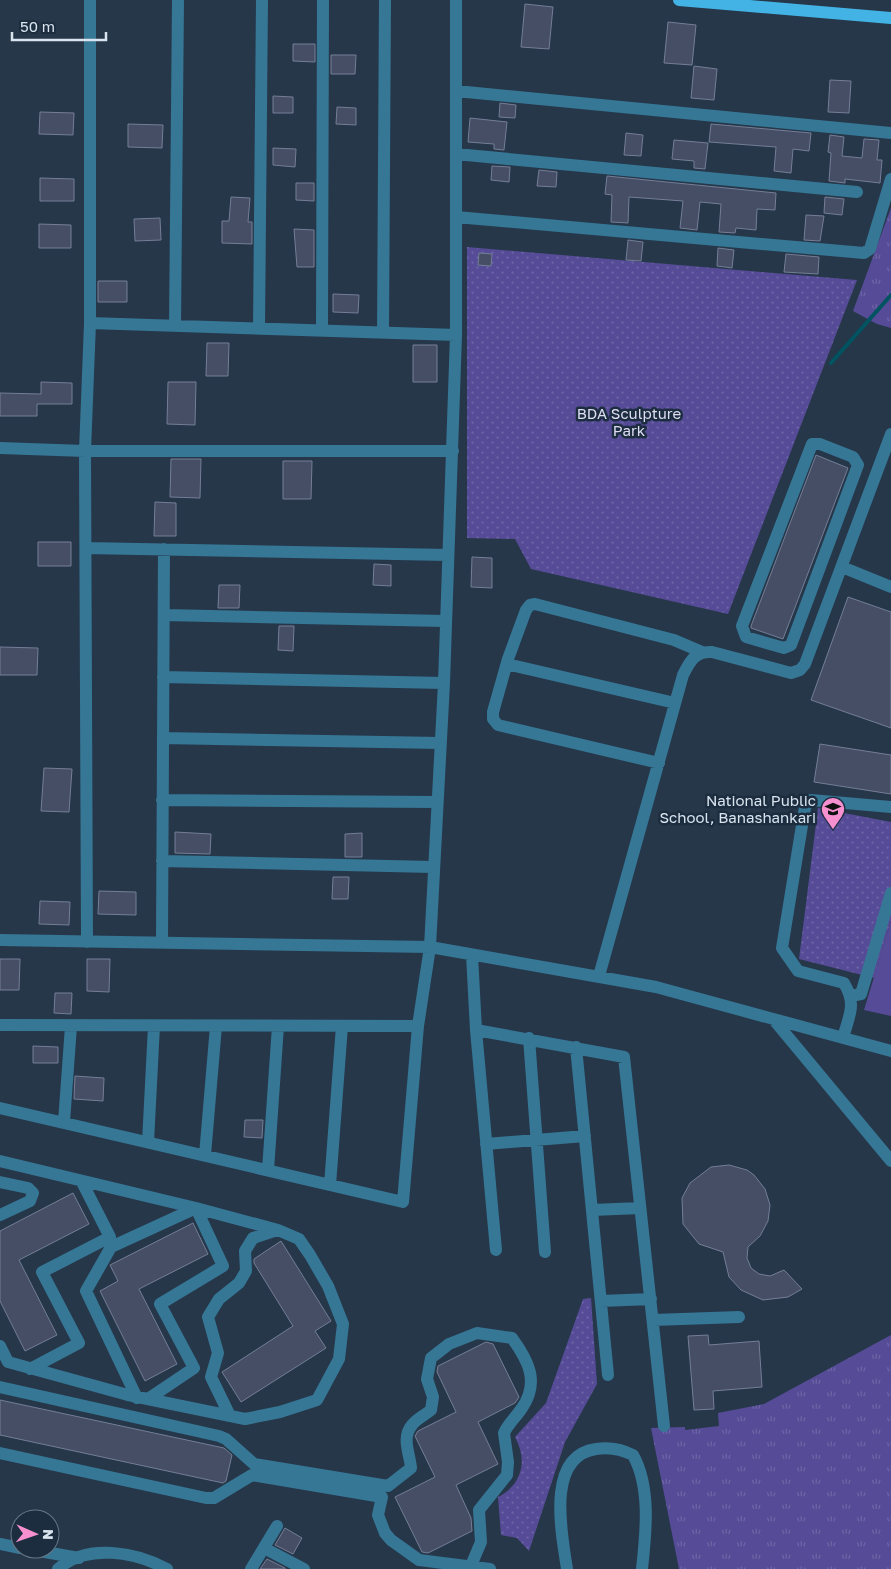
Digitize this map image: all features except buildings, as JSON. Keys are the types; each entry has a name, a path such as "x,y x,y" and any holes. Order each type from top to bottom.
{"main road":[{"path":"679,0 891,18"}],"street":[{"path":"87,942 85,451 90,323 90,0"},
{"path":"175,326 178,0"},
{"path":"259,328 262,0"},
{"path":"322,330 323,0"},
{"path":"382,332 385,0"},
{"path":"0,1108 403,1202 418,1026 430,947 436,802 444,683 456,335 456,0"},
{"path":"456,91 891,133"},
{"path":"456,154 857,192"},
{"path":"456,217 864,253 870,249 891,179"},
{"path":"90,323 456,335"},
{"path":"659,763 498,725 493,719 493,712 526,610 530,605 535,604 674,640 702,652 712,652 791,673 800,670 805,664 891,434"},
{"path":"812,444 820,444 853,457 858,466 837,521 791,645 784,648 746,637 742,626 812,444"},
{"path":"0,448 85,451 453,451"},
{"path":"837,521 855,528"},
{"path":"86,548 448,555"},
{"path":"162,942 164,549"},
{"path":"842,567 891,587"},
{"path":"164,615 446,621"},
{"path":"599,976 683,675 692,658 702,652"},
{"path":"507,664 675,703"},
{"path":"164,677 444,683"},
{"path":"163,738 440,742"},
{"path":"162,800 436,802"},
{"path":"843,1038 852,1004 851,996 844,982 798,971 782,948 805,807 811,800 891,807"},
{"path":"162,861 433,867"},
{"path":"851,996 861,994 891,893"},
{"path":"0,940 430,947 656,987 891,1051"},
{"path":"469,955 496,1250"},
{"path":"774,1020 891,1161"},
{"path":"0,1025 418,1026"},
{"path":"64,1122 71,1026"},
{"path":"148,1142 154,1026"},
{"path":"205,1155 216,1026"},
{"path":"268,1170 278,1026"},
{"path":"330,1185 342,1026"},
{"path":"476,1030 529,1038 624,1057 664,1426"},
{"path":"529,1038 545,1252"},
{"path":"576,1047 608,1375"},
{"path":"486,1144 585,1136"},
{"path":"0,1161 196,1208 278,1230 299,1239 328,1286 343,1324 339,1359 317,1400 280,1412 245,1419 143,1398 30,1369 8,1362 0,1346"},
{"path":"0,1182 28,1188 33,1193 30,1201 0,1214"},
{"path":"30,1369 79,1343 42,1272 110,1237 82,1182"},
{"path":"143,1398 86,1291 111,1247 196,1208"},
{"path":"143,1398 194,1368 160,1304 223,1266 196,1208"},
{"path":"592,1210 640,1208"},
{"path":"230,1416 211,1377 218,1353 208,1317 219,1299 239,1283 246,1271 245,1251 253,1238 278,1230"},
{"path":"601,1301 651,1298"},
{"path":"653,1320 739,1317"},
{"path":"0,1386 219,1436 226,1439 254,1464 285,1474 364,1488 388,1486 411,1468 406,1445 407,1434 412,1424 431,1410 433,1397 427,1379 431,1358 449,1344 477,1333 512,1338 527,1359 531,1372 530,1392 504,1433 508,1469 506,1475 479,1510 480,1542 470,1568"},
{"path":"567,1569 562,1533 561,1486 570,1464 580,1453 606,1448 633,1455 638,1463 645,1516 642,1569"},
{"path":"0,1454 206,1498 214,1498 252,1475 285,1474"},
{"path":"364,1488 382,1497 378,1515 385,1533 391,1540 419,1560 470,1568 490,1569"},
{"path":"251,1569 277,1526"},
{"path":"264,1548 304,1569"},
{"path":"60,1554 74,1557 110,1553 153,1562 167,1569"},
{"path":"58,1569 74,1557"}],"green space":[{"path":"891,208 891,328 877,324 853,311"},
{"name":"BDA Sculpture Park","path":"467,247 857,280 728,614 531,569 515,539 467,538"},
{"path":"818,808 891,822 891,921 874,978 799,959"},
{"path":"891,921 891,1016 864,1010"},
{"path":"591,1298 597,1384 565,1442 529,1551 517,1538 501,1535 498,1497 513,1486 520,1472 521,1455 515,1437 546,1403 583,1299"},
{"path":"891,1335 891,1569 679,1569 651,1428 685,1427 685,1430 719,1426 718,1413 764,1404"}],"waterway":[{"path":"831,363 891,295"}],"place":[{"name":"National Public School, Banashankari","path":"833,830"}]}
